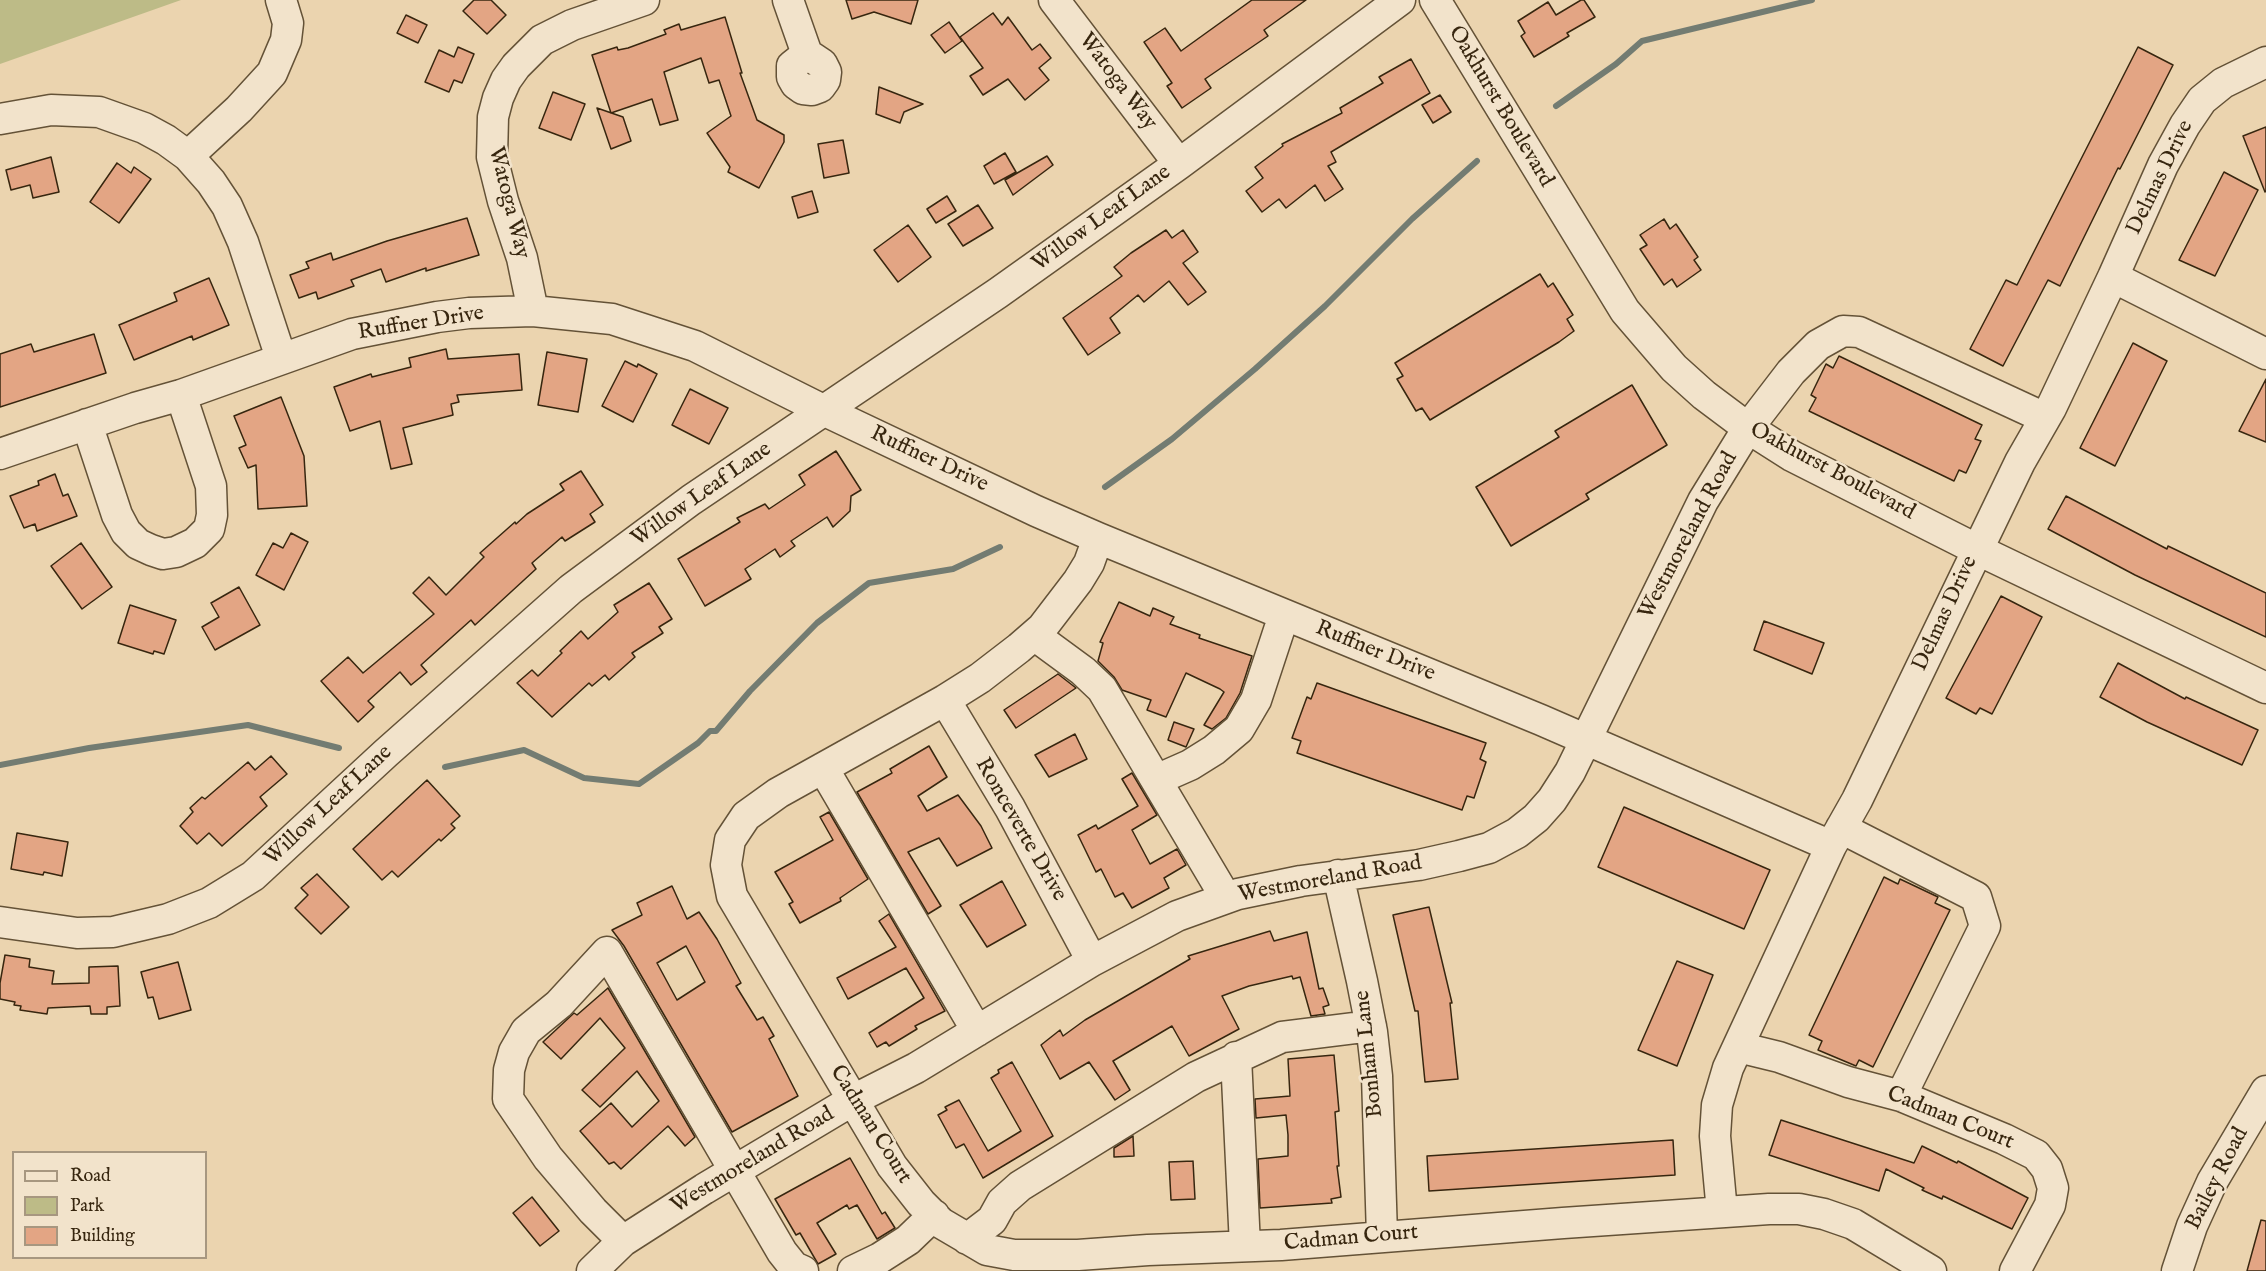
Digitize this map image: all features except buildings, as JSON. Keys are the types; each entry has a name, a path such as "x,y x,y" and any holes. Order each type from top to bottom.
{"street":[{"path":"189,156 239,109 272,73 286,40 288,23 281,0"},
{"name":"Watoga Way","path":"533,311 522,258 503,201 492,157 493,117 498,99 506,80 516,66 542,40 572,25 644,0"},
{"path":"788,0 807,54"},
{"name":"Watoga Way","path":"1054,0 1179,164"},
{"name":"Willow Leaf Lane","path":"0,922 77,933 113,932 168,919 209,903 253,876 386,753 571,590 682,507 998,293 1179,164 1400,0"},
{"name":"Oakhurst Boulevard","path":"1435,0 1625,312 1674,368 1704,395 1748,428 1792,456 1976,549 2266,688"},
{"name":"Delmas Drive","path":"1722,1212 1715,1136 1718,1105 1728,1068 1836,837 1857,800 1952,605 1976,549 2045,418 2113,277 2163,165 2185,125 2202,100 2223,83 2266,62"},
{"path":"0,119 51,110 99,112 144,128 189,156 227,206 243,242 281,358"},
{"path":"2113,277 2266,354"},
{"name":"Ruffner Drive","path":"0,454 181,395 352,334 437,317 470,313 533,311 612,318 695,346 823,410 1098,538 1530,716 1585,741 1836,837 1976,897 1985,926 1901,1096"},
{"name":"Westmoreland Road","path":"592,1271 623,1241 735,1171 854,1100 916,1068 1092,961 1177,916 1238,894 1338,875 1419,865 1489,848 1536,818 1552,800 1570,772 1703,501 1748,428 1791,372 1818,345 1843,331 1860,332 2045,418"},
{"path":"87,424 117,515 126,532 138,544 151,550 163,554 176,552 195,543 209,529 212,515 211,486 181,395"},
{"name":"Cadman Court","path":"1098,538 1089,562 1078,581 1034,635 980,678 945,700 778,793 746,816 730,840 726,865 732,896 892,1166 941,1223 987,1250 1014,1255 1078,1255 1281,1245 1722,1212 1799,1209 1824,1214 1853,1224 1931,1271"},
{"path":"1156,780 1198,760 1239,729 1256,700 1284,615"},
{"path":"1034,635 1083,671 1102,689 1226,898"},
{"name":"Ronceverte Drive","path":"945,700 1010,808 1092,961"},
{"path":"823,768 977,1031"},
{"name":"Bonham Lane","path":"1338,875 1371,1026 1377,1076 1382,1236"},
{"path":"623,1241 593,1211 548,1158 508,1099 509,1070 514,1052 526,1031 560,1004 607,952 782,1252 794,1267 803,1271"},
{"path":"967,1239 992,1220 1002,1202 1020,1186 1196,1077 1282,1037 1371,1026"},
{"name":"Cadman Court","path":"1738,1047 1779,1057 1848,1082 1901,1096 2036,1155 2047,1169 2053,1188 2050,1205 2015,1271"},
{"path":"1236,1057 1245,1246"},
{"name":"Bailey Road","path":"2177,1271 2192,1226 2212,1182 2266,1091"},
{"path":"853,1271 880,1258 908,1240 933,1215"}],"green space":[{"path":"0,0 181,0 0,64"}],"waterway":[{"path":"1556,106 1616,64 1642,41 1812,0"},
{"path":"1105,487 1172,439 1255,369 1325,306 1412,219 1477,161"},
{"path":"445,767 524,750 584,778 639,784 698,743 710,731 716,731 750,691 817,623 869,583 953,569 1000,547"},
{"path":"0,765 89,748 248,725 339,748"}]}
